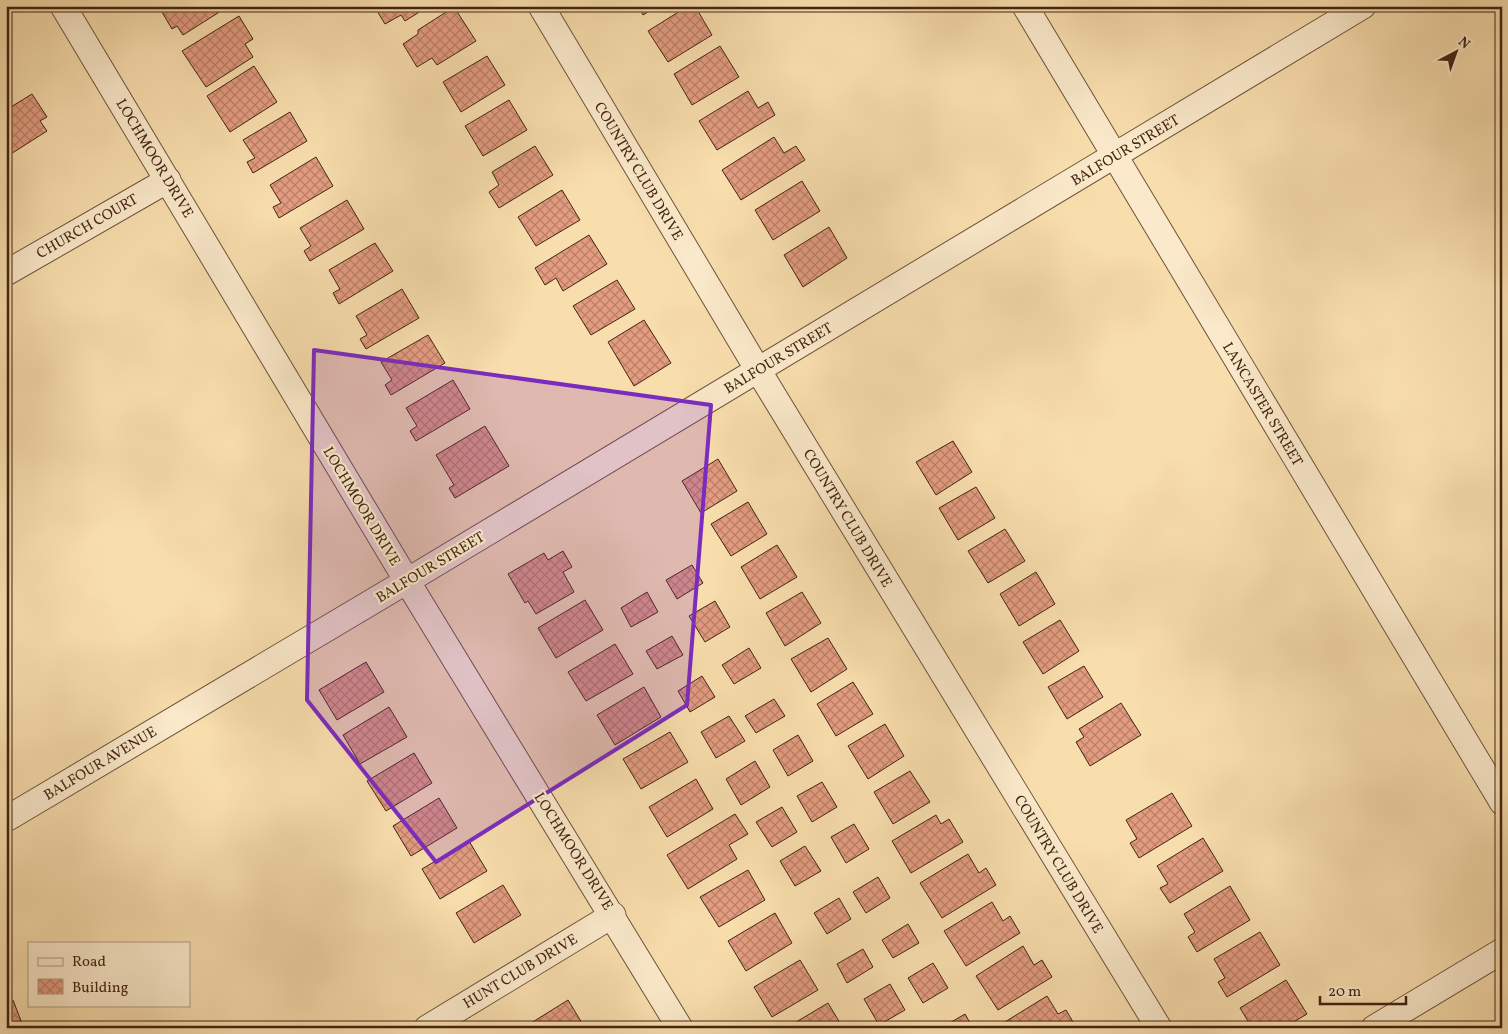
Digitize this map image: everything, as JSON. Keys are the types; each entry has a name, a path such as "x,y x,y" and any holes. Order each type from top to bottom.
{"street":[{"name":"LOCHMOOR DRIVE","path":"63,6 407,581 613,915 680,1028"},
{"name":"COUNTRY CLUB DRIVE","path":"541,6 758,370 1159,1028"},
{"name":"LANCASTER STREET","path":"1024,6 1502,802"},
{"name":"BALFOUR STREET","path":"192,709 1363,6"},
{"name":"CHURCH COURT","path":"6,273 168,180"},
{"name":"BALFOUR AVENUE","path":"8,818 192,709"},
{"name":"HUNT CLUB DRIVE","path":"427,1028 613,915"},
{"path":"1374,1028 1502,951"}],"highlighted area":[{"path":"314,350 711,405 687,705 436,862 307,700"}],"building":[{"path":"160,6 229,6 183,35 177,26 172,29"},
{"path":"374,6 429,6 405,21 401,15 385,24"},
{"path":"638,6 658,6 643,15"},
{"path":"688,6 695,6 712,35 668,62 648,31"},
{"path":"454,7 476,41 437,65 432,58 417,67 403,44 418,34 418,30"},
{"path":"239,16 253,39 245,44 253,57 206,87 182,51"},
{"path":"720,46 739,77 692,105 674,74"},
{"path":"487,56 505,85 461,112 443,82"},
{"path":"254,66 277,102 230,132 207,96"},
{"path":"748,91 758,108 768,102 775,115 717,150 699,121"},
{"path":"32,94 47,117 40,121 47,131 6,157 6,110"},
{"path":"509,100 527,130 483,156 465,126"},
{"path":"290,112 307,141 253,173 247,162 255,158 243,140"},
{"path":"774,137 784,153 796,146 805,160 741,200 722,170"},
{"path":"535,146 553,175 499,208 489,192 499,185 492,172"},
{"path":"316,157 333,186 279,218 273,207 281,203 270,185"},
{"path":"802,181 820,211 773,240 755,210"},
{"path":"562,190 580,220 536,246 518,217"},
{"path":"347,200 364,229 310,261 304,251 311,246 300,228"},
{"path":"829,227 847,258 803,287 784,255"},
{"path":"589,235 607,264 563,291 556,278 545,285 535,268"},
{"path":"375,243 393,271 339,304 333,293 340,289 329,270"},
{"path":"617,280 635,309 591,335 573,306"},
{"path":"402,289 419,318 366,349 360,339 367,335 356,316"},
{"path":"644,320 671,363 634,386 608,342"},
{"path":"428,335 445,363 391,395 385,385 392,380 381,362"},
{"path":"453,380 470,409 416,441 410,431 417,426 406,408"},
{"path":"485,426 509,466 455,498 449,488 454,485 436,455"},
{"path":"953,441 972,472 936,495 916,462"},
{"path":"718,459 737,491 701,513 682,481"},
{"path":"976,487 995,518 958,540 939,508"},
{"path":"748,502 767,534 731,556 711,524"},
{"path":"1005,529 1025,561 988,583 968,551"},
{"path":"777,545 797,577 760,599 741,567"},
{"path":"563,551 572,567 563,572 574,592 536,614 528,601 525,603 508,574 544,553 548,560"},
{"path":"692,565 703,583 677,599 666,580"},
{"path":"1036,572 1055,604 1019,626 1000,594"},
{"path":"647,592 658,612 631,627 621,608"},
{"path":"802,592 821,623 785,646 766,613"},
{"path":"585,600 603,630 556,658 538,628"},
{"path":"715,601 730,627 705,642 689,616"},
{"path":"1060,620 1079,651 1043,674 1023,642"},
{"path":"672,636 683,655 657,669 646,651"},
{"path":"828,638 847,669 811,692 791,659"},
{"path":"615,644 633,674 586,701 568,672"},
{"path":"749,648 761,668 734,684 722,665"},
{"path":"366,662 384,692 337,720 319,690"},
{"path":"1084,666 1103,697 1067,719 1048,687"},
{"path":"702,676 715,697 690,712 678,691"},
{"path":"853,682 873,714 836,736 817,704"},
{"path":"644,687 661,717 615,745 597,715"},
{"path":"774,699 785,716 756,733 745,716"},
{"path":"1121,703 1141,735 1090,766 1076,742 1084,737 1079,729"},
{"path":"389,707 407,737 360,764 343,735"},
{"path":"729,716 745,741 716,758 701,732"},
{"path":"885,724 904,756 868,779 848,746"},
{"path":"670,732 688,762 641,789 623,759"},
{"path":"798,735 813,761 788,776 773,750"},
{"path":"414,753 432,783 386,811 367,781"},
{"path":"755,761 770,787 741,805 726,779"},
{"path":"910,771 930,802 893,824 874,792"},
{"path":"696,779 713,809 667,837 649,807"},
{"path":"822,782 837,807 812,822 797,796"},
{"path":"1172,793 1192,826 1139,858 1130,843 1137,839 1126,820"},
{"path":"439,798 457,828 411,856 393,826"},
{"path":"782,807 797,832 772,847 756,822"},
{"path":"735,814 748,834 729,845 737,859 688,889 667,855"},
{"path":"936,815 941,824 949,819 963,842 911,873 892,841"},
{"path":"854,824 869,849 846,863 831,837"},
{"path":"1203,838 1223,871 1170,903 1160,888 1168,884 1157,866"},
{"path":"469,841 487,871 440,899 422,869"},
{"path":"805,846 821,871 795,886 780,861"},
{"path":"968,854 979,873 986,868 996,885 942,918 920,883"},
{"path":"748,870 765,900 719,927 700,897"},
{"path":"878,877 890,898 866,913 853,892"},
{"path":"503,885 521,915 474,943 456,913"},
{"path":"1230,886 1250,920 1197,952 1188,937 1195,932 1184,914"},
{"path":"839,898 851,919 827,934 814,913"},
{"path":"992,902 1003,921 1010,916 1020,933 966,966 944,931"},
{"path":"775,913 792,943 746,971 728,941"},
{"path":"908,924 919,943 893,958 882,940"},
{"path":"1260,932 1280,965 1227,997 1218,982 1225,978 1214,959"},
{"path":"1023,946 1034,965 1042,960 1052,977 998,1010 976,976"},
{"path":"863,949 873,967 847,983 837,964"},
{"path":"800,960 818,990 772,1017 754,987"},
{"path":"933,963 948,988 923,1003 908,978"},
{"path":"1286,980 1307,1014 1283,1028 1248,1028 1251,1026 1240,1008"},
{"path":"890,984 905,1010 879,1025 864,999"},
{"path":"1047,996 1058,1014 1066,1010 1076,1027 1001,1028 1000,1025"},
{"path":"13,1000 23,1026 6,1028 6,1003"},
{"path":"568,1000 585,1028 523,1028"},
{"path":"828,1003 843,1028 786,1028"},
{"path":"965,1014 973,1028 941,1028"}]}
